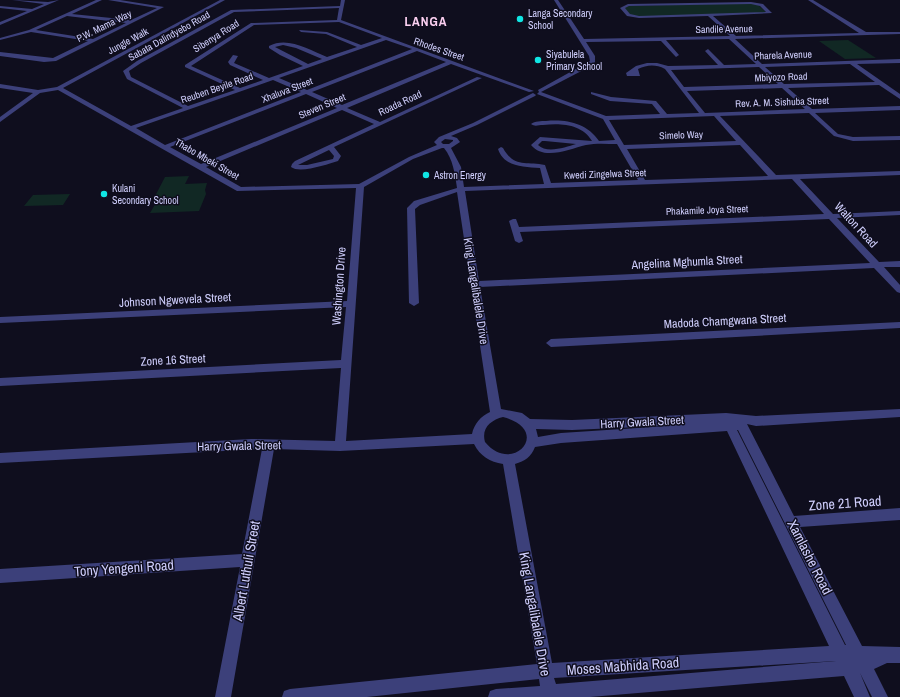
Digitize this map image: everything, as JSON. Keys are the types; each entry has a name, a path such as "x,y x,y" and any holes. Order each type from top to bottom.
{"street":[{"path":"14,0 48,4"},
{"path":"0,11 24,0"},
{"path":"0,24 57,0"},
{"path":"0,39 31,31 100,0"},
{"name":"P.W. Mama Way","path":"0,54 52,61 162,7 110,0"},
{"name":"Jungle Walk","path":"38,92 59,88 223,0"},
{"path":"339,22 343,0"},
{"path":"442,145 446,137 475,124 532,93 540,93 592,63 592,56 556,0"},
{"path":"692,0 696,4"},
{"path":"810,0 865,34"},
{"path":"751,2 761,5 770,13 710,16 636,17 629,15 622,8 628,5 751,2"},
{"path":"0,7 32,10"},
{"name":"Sabata Dalindyebo Road","path":"188,108 129,78 126,71 233,11 341,7"},
{"path":"0,11 24,14"},
{"path":"67,15 132,22"},
{"path":"710,16 836,136 844,139 900,138"},
{"path":"0,20 8,20"},
{"name":"Rhodes Street","path":"339,22 532,93"},
{"name":"Sibenya Road","path":"240,90 187,66 253,24 339,22"},
{"path":"31,31 95,41"},
{"path":"301,31 327,33 361,47"},
{"name":"Sandile Avenue","path":"583,41 900,33"},
{"name":"Reuben Beyile Road","path":"131,128 309,66 384,38"},
{"path":"662,39 676,55"},
{"path":"309,66 282,54 272,47 279,44 289,44 326,59"},
{"name":"Xhaluva Street","path":"165,147 415,50"},
{"path":"708,51 722,66"},
{"path":"235,56 231,63 306,92 380,124"},
{"name":"Pharela Avenue","path":"635,68 640,65 648,64 660,64 667,68 900,61"},
{"name":"Steven Street","path":"201,167 451,62"},
{"path":"851,62 900,97"},
{"path":"667,68 668,72 704,115"},
{"name":"Roada Road","path":"330,147 338,156 336,160 307,167 295,167 294,164 297,162 479,78"},
{"name":"Mbiyozo Road","path":"682,89 881,83"},
{"path":"0,86 38,92"},
{"name":"Thabo Mbeki Street","path":"59,88 236,187 244,190 360,186"},
{"path":"0,120 38,92"},
{"name":"Rev. A. M. Sishuba Street","path":"540,93 605,118 900,108"},
{"path":"593,93 615,99 654,102 665,116"},
{"path":"715,114 740,143 774,178"},
{"path":"605,118 643,182"},
{"path":"534,124 554,122 572,124 590,132 596,143"},
{"path":"360,186 412,158 442,145 456,142 463,133 474,127 475,124"},
{"path":"446,137 456,142"},
{"name":"Simelo Way","path":"587,143 549,151 539,150 534,145 540,139 620,144 740,143"},
{"name":"King Langalibalele Drive","path":"456,142 458,156 457,168"},
{"name":"King Langalibalele Drive","path":"442,145 451,152 457,168 496,414"},
{"path":"501,149 504,157 511,161 523,165 543,166 548,186"},
{"name":"Kwedi Zingelwa Street","path":"414,303 411,208 417,203 460,189 900,173"},
{"name":"Walton Road","path":"794,177 900,290"},
{"name":"Washington Drive","path":"340,446 360,186"},
{"name":"Phakamile Joya Street","path":"516,230 900,213"},
{"path":"513,221 519,241"},
{"name":"Angelina Mghumla Street","path":"475,284 900,264"},
{"name":"Johnson Ngwevela Street","path":"0,320 351,304"},
{"name":"Madoda Chamgwana Street","path":"551,343 900,324"},
{"name":"Zone 16 Street","path":"0,382 346,364"},
{"name":"Harry Gwala Street","path":"528,424 572,425 734,422 900,412"},
{"path":"503,413 517,416 528,424 532,431 533,443 526,453 508,460 489,454 484,449 478,439 479,428 482,423 496,414 503,413"},
{"name":"Harry Gwala Street","path":"533,443 561,438 734,422"},
{"name":"Xamlashe Road","path":"734,422 792,522 880,697"},
{"name":"Xamlashe Road","path":"734,422 847,668 862,697"},
{"name":"Harry Gwala Street","path":"0,458 251,444 340,446 478,439"},
{"name":"Albert Luthuli Street","path":"223,697 269,445"},
{"name":"King Langalibalele Drive","path":"508,460 549,695"},
{"name":"Zone 21 Road","path":"792,522 900,514"},
{"name":"Tony Yengeni Road","path":"0,576 248,560"},
{"name":"Moses Mabhida Road","path":"290,697 546,671 840,652 861,659"},
{"name":"Moses Mabhida Road","path":"496,697 549,695 847,668 861,659 900,655"}],"green space":[{"path":"757,4 767,13 638,17 631,15 624,8 629,6"},
{"path":"848,40 876,58 845,59 819,41"},
{"path":"189,176 185,184 207,183 205,190 206,194 199,211 150,213 157,201 153,200 165,177"},
{"path":"70,194 63,205 24,206 33,195"}],"place":[{"name":"Langa Secondary School","path":"520,19"},
{"name":"Siyabulela Primary School","path":"538,60"},
{"name":"Astron Energy","path":"426,175"},
{"name":"Kulani Secondary School","path":"104,194"}],"district":[{"name":"LANGA","path":"426,21"}]}
